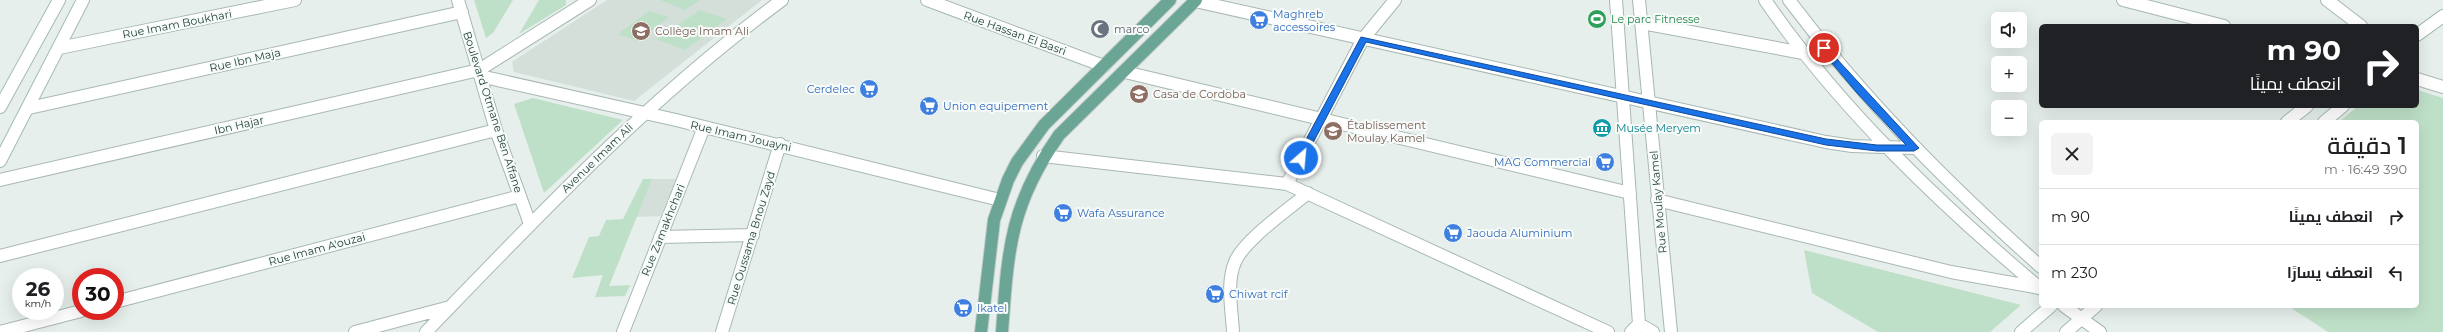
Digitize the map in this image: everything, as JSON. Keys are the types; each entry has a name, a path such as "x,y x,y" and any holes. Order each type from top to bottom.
{"main road":[{"path":"982,332 992,239 1000,200 1017,162 1029,143 1044,125 1170,0"},
{"path":"1173,0 1180,4 1194,2"},
{"path":"1002,332 1013,223 1028,180 1043,156 1059,135 1125,72 1194,2"}],"street":[{"path":"0,107 59,0"},
{"path":"0,161 29,108 83,0"},
{"name":"Rue Imam Boukhari","path":"59,48 295,0"},
{"name":"Boulevard Otmane Ben Affane","path":"458,0 496,130 530,224"},
{"path":"480,73 590,0"},
{"name":"Avenue Imam Ali","path":"426,332 530,224 643,113 721,46 782,0"},
{"name":"Rue Hassan El Basri","path":"927,0 1104,66"},
{"path":"1287,184 1364,39 1395,0"},
{"path":"1616,0 1630,193 1635,328 1653,332"},
{"name":"Rue Moulay Kamel","path":"1639,0 1657,200 1671,332"},
{"path":"1765,0 1802,53 1890,148 1996,250 2039,286"},
{"path":"1789,0 1832,58 1914,148 2039,265"},
{"path":"2123,0 2216,24"},
{"path":"2328,0 2358,24"},
{"path":"1194,2 1624,96 1826,142 1890,148 1914,148"},
{"name":"Rue Ibn Maja","path":"29,108 462,12"},
{"path":"2419,34 2443,16"},
{"path":"1642,22 1802,53"},
{"path":"1125,72 1630,193"},
{"name":"Rue Imam Jouayni","path":"480,73 704,128 780,144 1000,200"},
{"name":"Ibn Hajar","path":"0,180 480,73"},
{"path":"2419,80 2443,87"},
{"path":"2290,120 2305,108"},
{"path":"2326,120 2341,108"},
{"name":"Rue Zamakhchari","path":"623,332 704,128"},
{"path":"0,256 496,130"},
{"name":"Rue Oussama Bnou Zayd","path":"722,332 780,144"},
{"path":"1043,156 1287,184 1308,192 1608,332"},
{"path":"1234,332 1231,295 1236,261 1247,248 1308,192"},
{"name":"Rue Imam A'ouzai","path":"124,300 520,196"},
{"path":"1657,200 1951,272 2039,288"},
{"path":"660,237 753,235"},
{"path":"355,332 451,306"},
{"path":"2021,332 2049,308"},
{"path":"2067,308 2100,332"},
{"path":"2066,332 2092,308"},
{"path":"0,332 72,313"}],"shaded area":[{"name":"Collège Imam Ali","path":"607,0 762,0 634,101 514,72 512,62"},
{"path":"652,179 676,179 661,216 636,217"}],"green space":[{"path":"474,0 513,0 493,33 486,38"},
{"path":"539,0 566,0 566,5 519,34"},
{"path":"660,0 700,0 685,10"},
{"path":"700,10 727,19 685,50 656,39"},
{"path":"649,11 669,17 638,41 618,34"},
{"path":"2419,91 2443,98 2443,332 2328,332 2291,308 2419,308 2419,120 2341,120 2356,108 2419,108"},
{"path":"533,98 623,120 544,193 514,104"},
{"path":"643,179 652,179 609,286 630,285 625,296 595,297 603,275 572,278 589,237 599,236 606,220 623,219"},
{"path":"1804,250 2021,305 1990,332 1878,332 1812,293"}],"place":[{"name":"Le parc Fitnesse","path":"1597,19"},
{"name":"Maghreb accessoires","path":"1259,20"},
{"name":"marco","path":"1100,29"},
{"name":"Collège Imam Ali","path":"641,31"},
{"name":"Cerdelec","path":"869,89"},
{"name":"Casa de Cordoba","path":"1139,94"},
{"name":"Union equipement","path":"929,106"},
{"name":"Musée Meryem","path":"1602,128"},
{"name":"Établissement Moulay Kamel","path":"1333,131"},
{"name":"MAG Commercial","path":"1605,162"},
{"name":"Wafa Assurance","path":"1063,213"},
{"name":"Jaouda Aluminium","path":"1453,233"},
{"name":"Chiwat rcif","path":"1215,294"},
{"name":"Ikatel","path":"963,308"}],"route":[{"path":"1301,158 1364,39 1826,142 1877,148 1914,148 1860,91 1824,48"}]}
